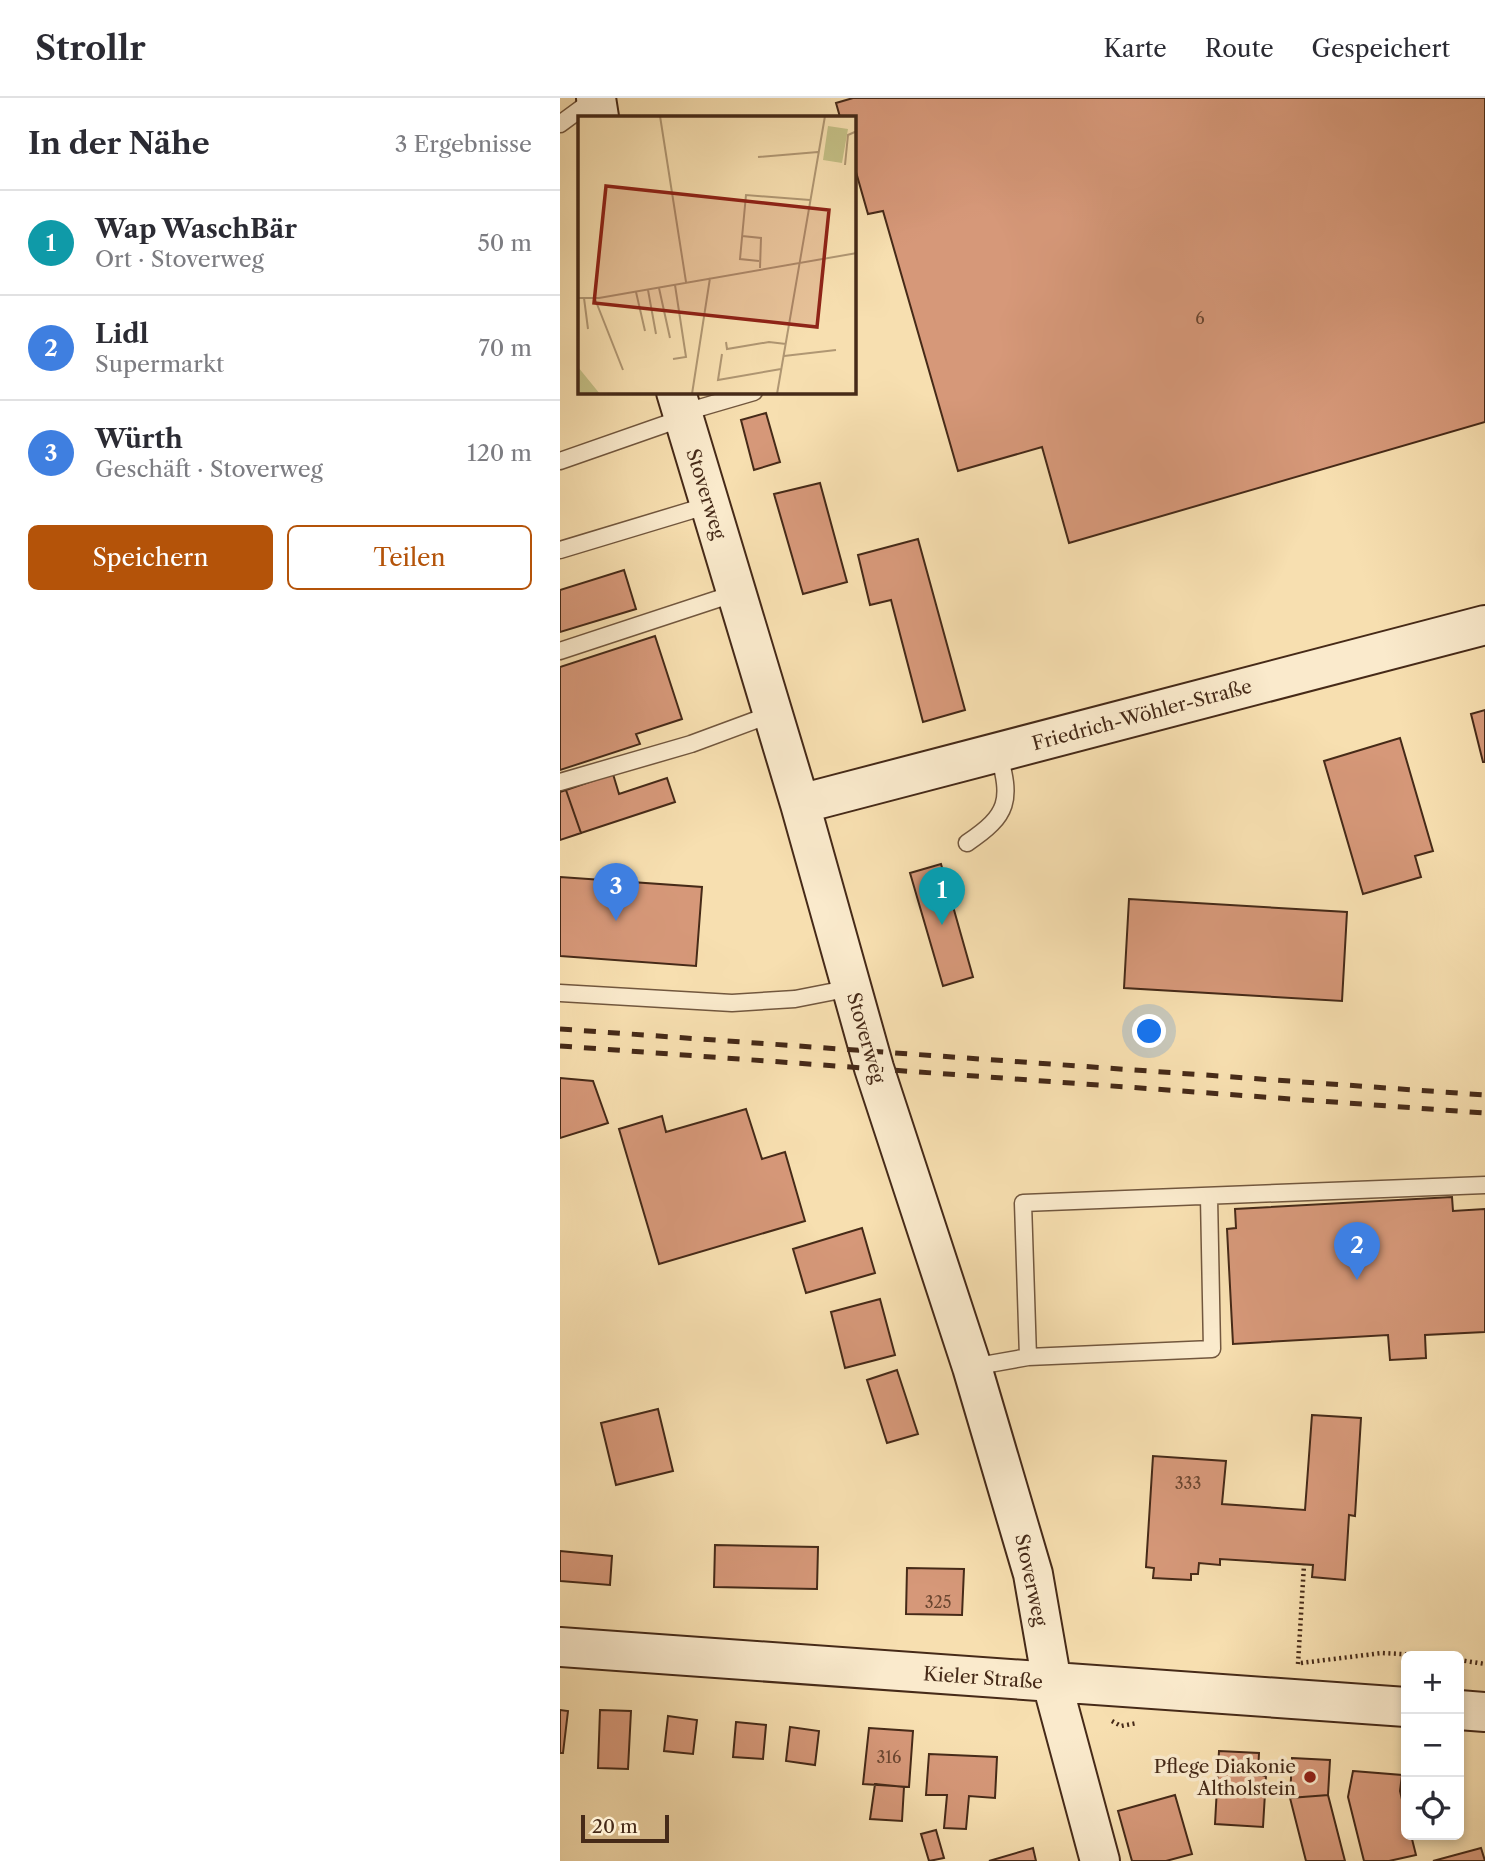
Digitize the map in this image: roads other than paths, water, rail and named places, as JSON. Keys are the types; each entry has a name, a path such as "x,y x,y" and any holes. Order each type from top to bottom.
{"street":[{"path":"597,98 599,116"},
{"name":"Stoverweg","path":"680,408 800,804 878,1081 972,1367 1033,1574 1052,1683 1100,1861"},
{"name":"Friedrich-Wöhler-Straße","path":"800,804 1485,625"},
{"name":"Kieler Straße","path":"560,1647 1401,1707"},
{"path":"1464,1710 1485,1712"}],"lane":[{"path":"560,124 597,98"},
{"path":"560,461 680,408 745,394"},
{"path":"560,550 709,505"},
{"path":"560,650 736,593"},
{"path":"560,782 691,744 772,714"},
{"path":"967,843 986,831 1003,812 1007,783 998,752"},
{"path":"560,993 732,1003 795,999 851,988"},
{"path":"1028,1357 1023,1203 1485,1185"},
{"path":"972,1367 1028,1357 1212,1349 1209,1197"}],"railway":[{"path":"560,1029 1485,1095"},
{"path":"560,1046 1485,1113"}],"place":[{"name":"Würth","path":"616,921"},
{"name":"Wap WaschBär","path":"942,925"},
{"name":"Lidl","path":"1357,1280"},
{"name":"Pflege Diakonie Altholstein","path":"1310,1777"}]}
